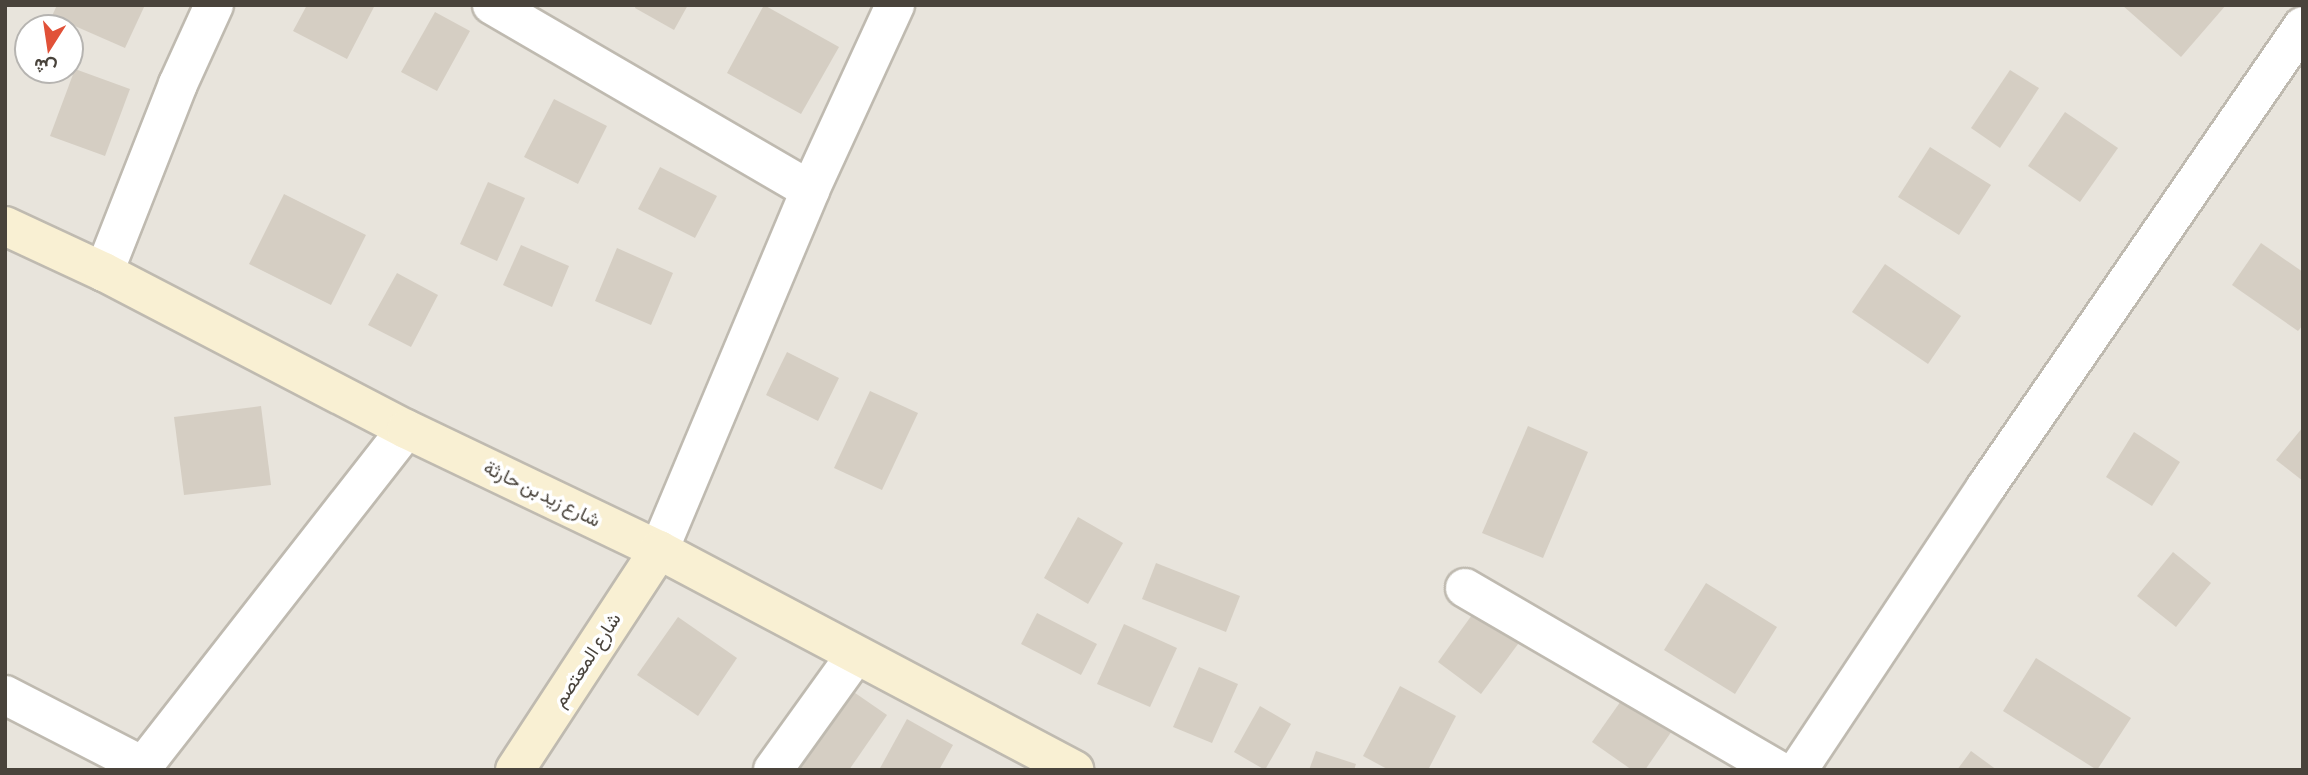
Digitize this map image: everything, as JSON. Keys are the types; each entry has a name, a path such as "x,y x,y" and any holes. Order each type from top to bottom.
{"street":[{"path":"104,272 178,84 214,5"},
{"path":"492,5 810,190"},
{"path":"659,550 810,190 895,5"},
{"path":"1798,770 1986,487 2303,26"},
{"name":"شارع زيد بن حارثة","path":"5,226 104,272 406,429 659,550 1074,770"},
{"path":"5,695 142,768 406,429"},
{"name":"شارع المعتصم","path":"515,770 659,550"},
{"path":"1465,588 1778,770"},
{"path":"773,770 855,656"}],"shaded area":[{"path":"5,5 2303,5 2303,770 5,770"}],"building":[{"path":"57,5 145,5 125,48 84,30 84,14 53,14"},
{"path":"307,5 375,5 347,59 293,31"},
{"path":"636,5 688,5 674,30 635,8"},
{"path":"764,5 839,47 801,114 727,73"},
{"path":"2122,5 2226,5 2181,57"},
{"path":"435,12 470,31 437,91 401,72"},
{"path":"2010,70 2039,88 2000,148 1971,128"},
{"path":"84,72 130,89 105,156 50,136 69,84 84,84"},
{"path":"554,99 607,126 578,184 524,157"},
{"path":"2065,112 2118,148 2080,202 2028,166"},
{"path":"1930,147 1991,185 1959,235 1898,197"},
{"path":"660,167 717,196 695,238 638,209"},
{"path":"488,182 525,198 497,261 460,244"},
{"path":"284,194 366,235 331,305 249,264"},
{"path":"2261,243 2303,272 2303,325 2298,331 2232,285"},
{"path":"521,245 569,266 552,307 503,285"},
{"path":"617,248 673,273 651,325 595,301"},
{"path":"1885,264 1961,316 1928,364 1852,312"},
{"path":"397,273 438,295 411,347 368,325"},
{"path":"787,352 839,378 818,421 766,395"},
{"path":"870,391 918,413 882,490 834,468"},
{"path":"261,406 271,485 184,495 174,417"},
{"path":"1528,426 1588,452 1543,558 1482,533"},
{"path":"2303,427 2303,481 2276,460"},
{"path":"2134,432 2180,462 2152,506 2106,477"},
{"path":"1078,517 1123,543 1088,604 1044,578"},
{"path":"2173,552 2211,583 2176,627 2137,596"},
{"path":"1156,563 1240,596 1226,632 1142,599"},
{"path":"1706,583 1777,627 1735,694 1664,650"},
{"path":"1477,608 1521,640 1481,694 1438,662"},
{"path":"1037,613 1097,644 1081,675 1021,644"},
{"path":"678,617 737,658 698,716 637,675"},
{"path":"1124,624 1177,648 1150,707 1097,684"},
{"path":"2036,658 2131,718 2097,770 2003,711"},
{"path":"1199,667 1238,684 1212,743 1173,727"},
{"path":"845,686 887,715 849,770 788,770"},
{"path":"1400,686 1456,716 1428,770 1389,770 1363,756"},
{"path":"1628,691 1676,725 1645,770 1632,770 1592,742"},
{"path":"1260,706 1291,724 1265,770 1234,752"},
{"path":"907,719 953,745 939,770 879,770"},
{"path":"1316,751 1356,764 1354,770 1309,770"},
{"path":"1971,751 1997,770 1957,770"}]}
